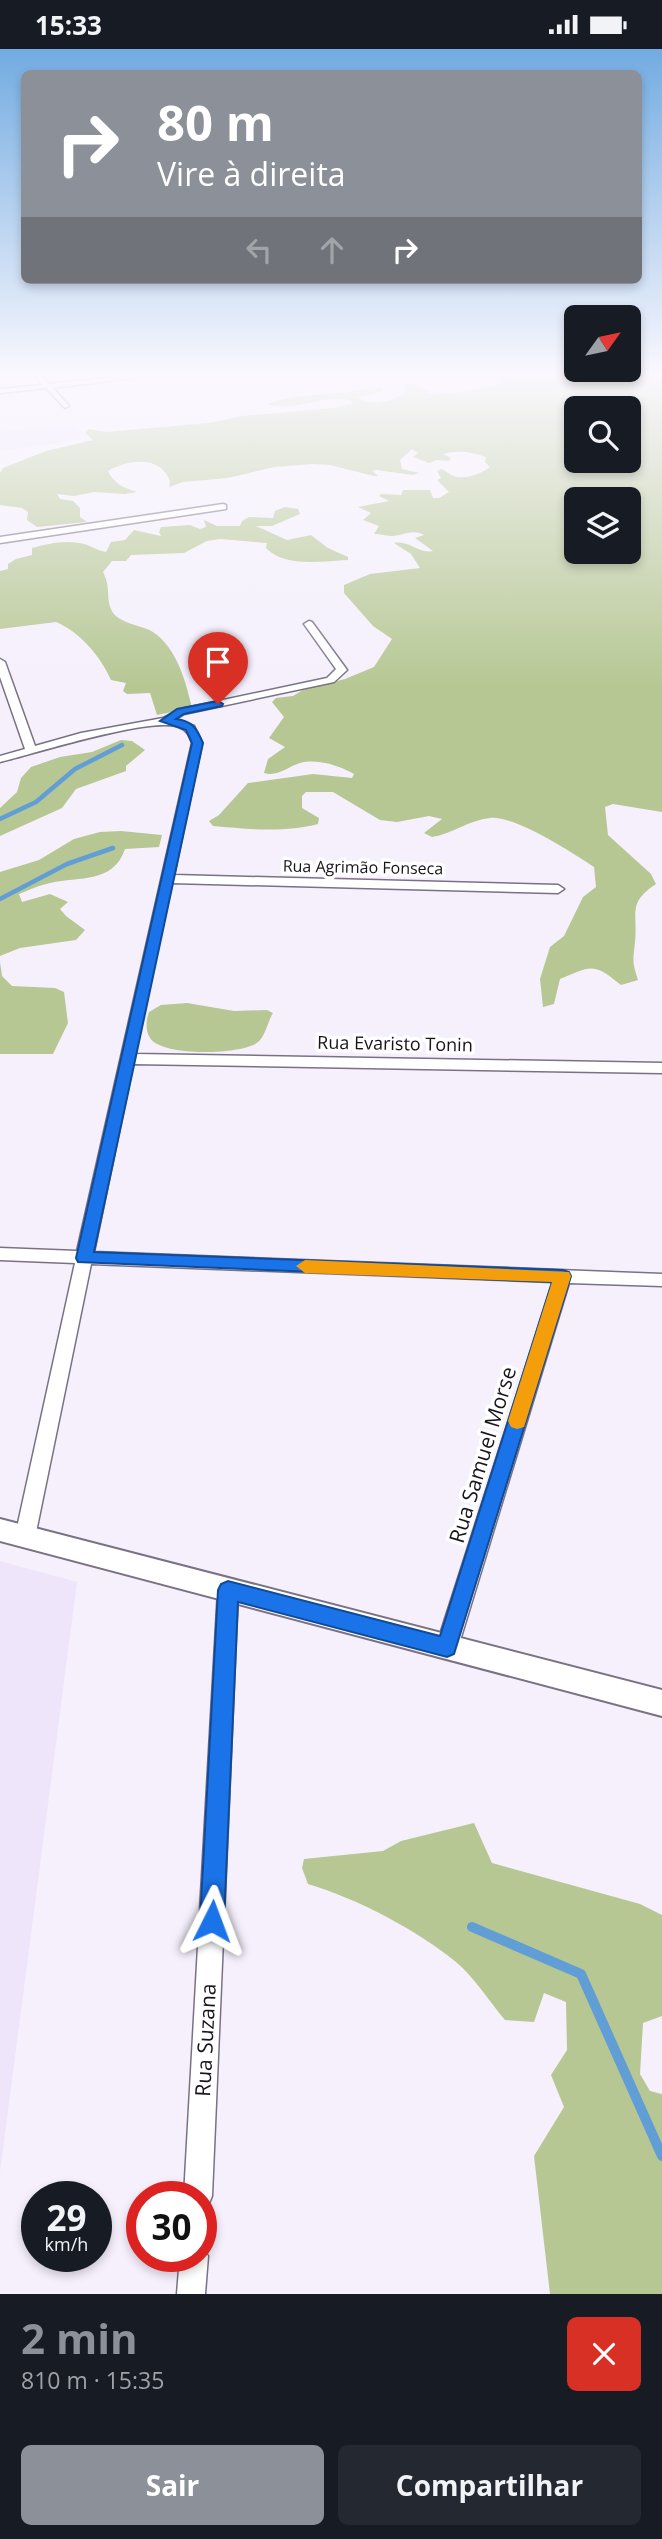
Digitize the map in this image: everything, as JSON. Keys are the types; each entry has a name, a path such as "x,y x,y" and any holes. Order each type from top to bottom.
{"street":[{"path":"0,540 223,507"},
{"path":"166,721 181,712 330,680 342,670 309,624"},
{"path":"0,662 31,751"},
{"path":"0,759 113,729 166,721 183,723 191,729 197,743 25,1537"},
{"name":"Rua Agrimão Fonseca","path":"167,879 558,889"},
{"name":"Rua Evaristo Tonin","path":"128,1059 662,1068"},
{"path":"0,1254 662,1280"},
{"name":"Rua Samuel Morse","path":"447,1647 563,1276"},
{"path":"0,1530 662,1703"},
{"name":"Rua Suzana","path":"199,2181 228,1590"},
{"path":"191,2294 193,2272"}],"shaded area":[{"path":"0,1561 77,1582 0,2172"}],"green space":[{"path":"0,477 112,477 120,485 137,492 94,492 74,496 57,494 60,499 73,501 80,508 80,517 87,522 37,527 27,520 28,512 22,508 0,505"},
{"path":"168,477 233,477 183,482 169,487"},
{"path":"440,477 662,477 662,812 613,804 605,807 608,835 651,874 656,884 637,903 634,961 638,980 621,985 598,970 586,969 560,979 554,1004 543,1007 540,979 550,947 564,936 583,897 596,887 594,867 543,836 513,822 490,818 432,837 424,833 442,819 429,816 397,822 380,820 333,792 306,792 302,796 302,808 319,818 318,824 292,829 266,829 213,826 209,821 219,815 248,783 313,774 352,778 354,774 342,768 314,761 300,763 274,774 264,773 268,759 285,747 269,738 284,717 272,702 276,698 293,696 303,690 345,679 374,667 392,639 373,626 344,593 344,585 370,574 420,568 411,554 394,543 405,543 423,551 433,551 415,538 424,535 420,533 393,536 374,534 379,526 363,520 371,513 358,507 389,501 379,496 401,495 403,490 430,490 433,498 439,498 449,492 437,480"},
{"path":"285,507 298,509 300,514 272,526 256,526 287,540 311,535 328,548 348,557 348,560 294,561 274,554 266,548 267,543 220,539 207,541 184,553 131,555 126,561 112,561 103,572 114,614 123,621 153,632 168,647 183,677 192,708 157,715 150,693 127,694 123,691 126,683 111,680 89,646 56,622 0,629 0,571 8,569 8,564 16,559 32,555 32,548 73,542 106,552 111,542 125,540 134,530 161,536 161,527 190,525 200,529 206,527 204,520 217,526 240,526 242,521 249,517 273,518 275,511"},
{"path":"121,740 132,741 145,750 126,766 126,771 76,789 62,808 0,836 0,808 17,792 21,778 31,767 60,757 92,752"},
{"path":"100,832 162,835 159,847 125,849 120,860 104,873 46,884 19,894 22,902 50,894 68,902 60,909 85,930 76,940 20,948 0,956 0,872 39,860 74,839"},
{"path":"0,962 2,976 12,986 55,988 64,992 68,1023 53,1054 0,1054"},
{"path":"187,1003 234,1011 267,1010 273,1013 258,1042 236,1050 185,1051 157,1044 150,1038 146,1025 149,1012 161,1005"},
{"path":"474,1823 492,1863 640,1904 662,1915 662,2016 643,2023 640,2074 650,2091 662,2094 662,2294 550,2294 534,2156 564,2107 551,2075 567,2050 566,2002 544,1993 534,2022 505,2020 469,1975 440,1950 366,1907 308,1884 302,1868 304,1859 383,1851 401,1841"}],"waterway":[{"path":"0,819 36,802 75,769 122,745"},
{"path":"0,899 67,864 113,848"},
{"path":"472,1927 581,1974 662,2156"}],"slow traffic":[{"path":"305,1266 563,1276 517,1421"}],"route":[{"path":"212,1921 228,1590 447,1647 563,1276 84,1258 178,819 197,743 191,729 183,723 166,721 181,712 218,704"}]}
